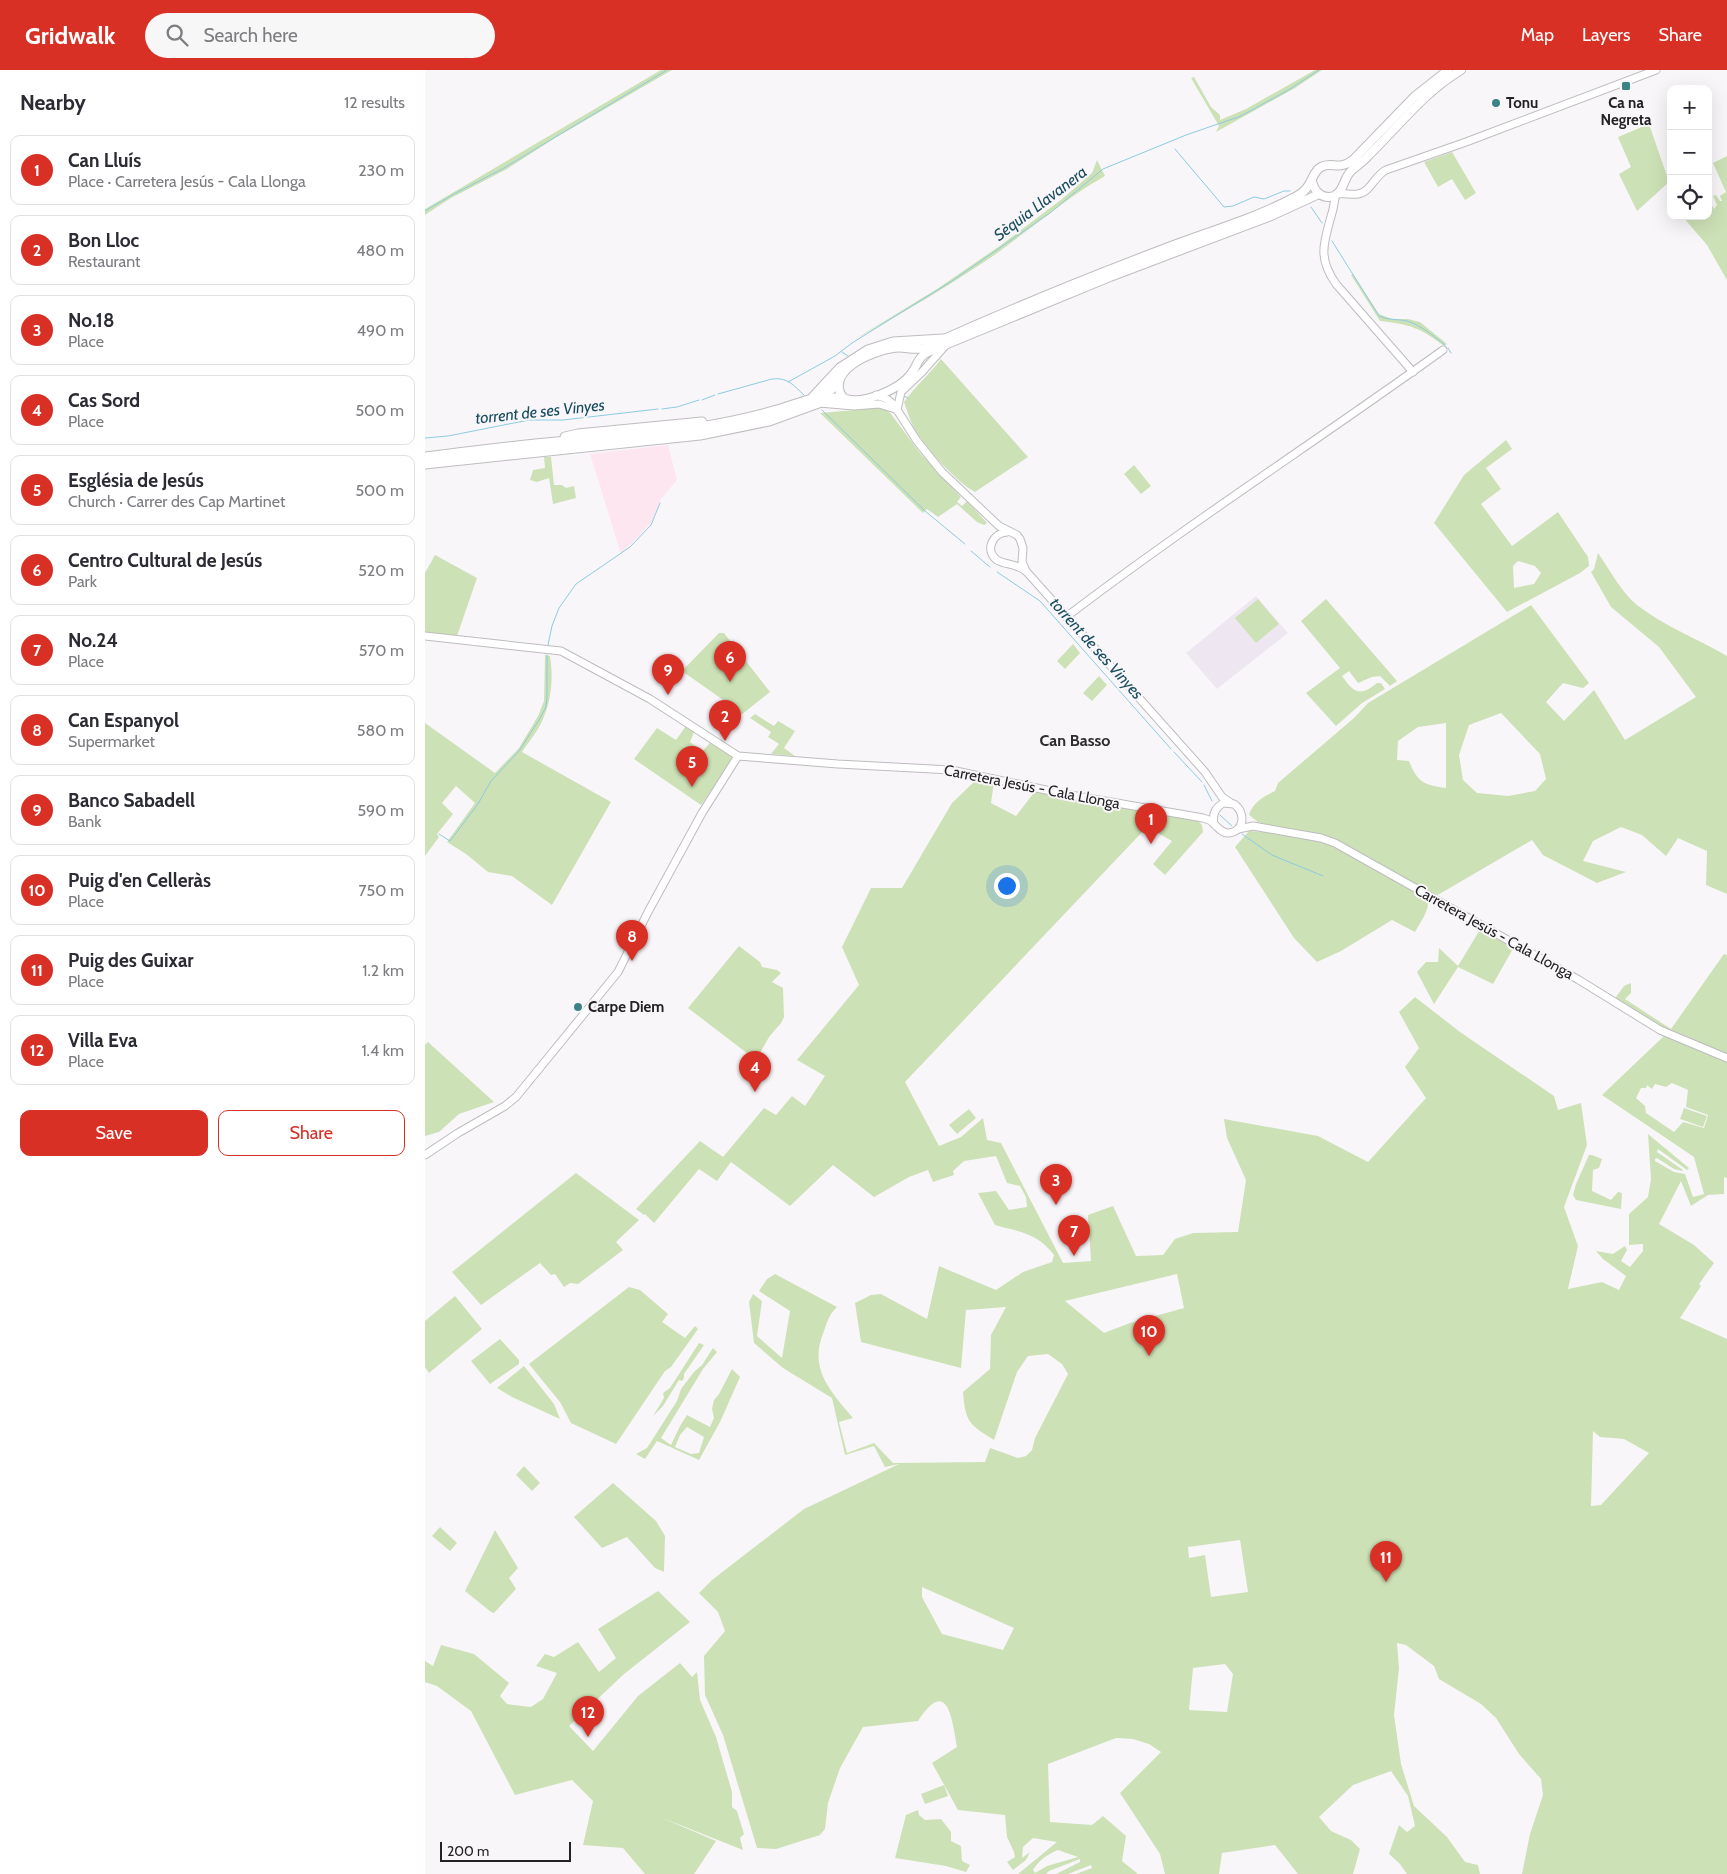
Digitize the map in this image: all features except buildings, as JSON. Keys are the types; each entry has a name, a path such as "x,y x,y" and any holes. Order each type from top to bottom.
{"highway":[{"path":"815,401 840,368 868,350 893,342 944,342"},
{"path":"425,464 700,435 769,420 815,401 832,390 838,382"},
{"path":"425,457 664,432 722,424 815,401 843,398"}],"main road":[{"path":"1335,167 1345,165 1353,160 1413,97 1448,70"},
{"path":"1312,180 1304,192 1279,205 1101,272 944,342 924,354 915,364 910,375 898,385 877,396 854,401 843,398 839,391 838,382 843,373 868,356 896,347 908,350 924,348 944,342 1323,195 1337,194 1350,172 1368,156 1418,103 1442,82 1461,70"},
{"path":"1323,195 1314,189 1312,180 1313,174 1320,167 1328,165 1341,171 1343,184"},
{"path":"908,350 913,356 915,364"}],"street":[{"path":"1413,372 1336,284 1327,270 1324,262 1323,246 1337,194 1364,192 1378,174 1386,170 1466,142 1656,70"},
{"path":"1343,184 1350,194"},
{"path":"1323,195 1333,208"},
{"path":"897,410 901,392 922,372 944,342"},
{"path":"1066,617 1184,529 1362,408 1443,350"},
{"path":"897,410 894,399 898,385"},
{"path":"877,396 887,399 897,410 928,456 942,472 1007,532"},
{"path":"815,401 854,406 879,404 897,410"},
{"path":"994,522 995,536 991,546 993,554 999,561 1021,567 1026,571 1205,772 1219,793 1239,808 1243,816 1253,826"},
{"path":"995,536 1003,532 1012,532 1020,539 1022,543 1022,562 1026,571"},
{"path":"1010,563 1019,558 1021,553"},
{"path":"425,636 556,649 567,653 642,695 738,756 702,813 614,978 514,1099 425,1155"},
{"name":"Carretera Jesús - Cala Llonga","path":"738,756 951,770 1065,794 1202,818 1214,824"},
{"path":"1219,793 1213,817 1214,824 1218,829 1226,833 1238,829 1243,816"},
{"path":"1202,818 1223,804 1231,803"},
{"name":"Carretera Jesús - Cala Llonga","path":"1238,829 1253,826 1335,842 1579,980 1660,1030 1727,1058"}],"shaded area":[{"path":"668,445 677,480 661,499 651,523 621,554 590,454"},
{"path":"1256,596 1288,633 1217,689 1186,653"}],"green space":[{"path":"661,70 672,70 555,138 507,169 451,198 425,215 425,209"},
{"path":"1315,70 1322,70 1295,88 1216,132 1219,126 1191,78 1194,77 1211,107 1220,115 1220,120 1246,109"},
{"path":"1649,124 1667,176 1667,184 1637,211 1619,174 1631,167 1618,137"},
{"path":"1452,152 1476,193 1465,200 1452,179 1438,187 1424,162"},
{"path":"1727,156 1727,280 1707,245 1685,220 1712,220 1712,205 1714,209 1717,205 1713,196 1716,195 1722,201 1720,196 1726,192 1713,163"},
{"path":"1097,160 1105,176 1063,203 978,266 889,321 852,341 937,289 1001,245 1062,199 1092,173"},
{"path":"1353,274 1379,314 1392,319 1408,319 1420,322 1447,344 1444,346 1414,328 1380,321 1351,275"},
{"path":"941,359 1028,457 975,492 950,472 925,445 914,428 904,402"},
{"path":"885,409 891,414 920,453 961,497 957,502 962,506 967,501 987,523 984,525 977,522 957,504 938,517 927,509 923,513 820,413"},
{"path":"1506,440 1512,449 1486,468 1501,489 1481,504 1512,546 1558,512 1588,557 1589,566 1580,573 1507,612 1434,523 1464,475","holes":["1518,561 1535,566 1541,573 1534,584 1514,588 1513,566"]},
{"path":"544,457 551,457 554,485 562,485 566,488 574,486 576,498 553,504 549,478 537,482 530,480 533,470 545,468"},
{"path":"1134,465 1151,486 1141,494 1124,474"},
{"path":"1598,553 1631,600 1647,613 1727,656 1727,894 1706,885 1707,851 1678,838 1666,856 1642,835 1621,827 1593,841 1583,861 1626,872 1597,883 1543,855 1532,840 1436,896 1330,837 1284,829 1258,822 1249,815 1256,803 1275,791 1278,783 1354,718 1368,703 1531,605 1589,683 1583,688 1563,683 1546,702 1564,721 1594,690 1625,740 1696,697 1659,647 1611,607 1591,572 1594,569","holes":["1501,713 1540,754 1546,779 1535,791 1508,796 1477,793 1463,780 1459,755 1469,725","1446,723 1446,788 1427,784 1418,778 1409,761 1397,760 1398,741 1418,727"]},
{"path":"435,555 477,578 457,636 425,632 425,573"},
{"path":"1258,599 1279,624 1256,643 1235,618"},
{"path":"1326,599 1397,681 1390,686 1380,676 1358,683 1349,671 1342,676 1350,686 1358,691 1366,690 1377,683 1381,683 1385,689 1362,703 1336,726 1306,693 1340,668 1301,621"},
{"path":"719,633 724,633 770,692 741,715 736,709 682,671"},
{"path":"1073,644 1080,653 1065,669 1057,661"},
{"path":"545,655 550,656 551,665 549,702 538,729 522,752 611,802 552,905 512,876 488,872 466,854 447,842 475,803 456,786 442,803 453,814 437,834 439,837 425,856 425,723 495,773 519,748 538,716 544,701"},
{"path":"1099,676 1107,685 1092,701 1083,693"},
{"path":"755,714 774,726 778,721 795,731 784,748 795,756 771,754 779,744 768,737 771,732 750,718"},
{"path":"686,726 694,732 690,742 700,750 696,753 679,743 698,756 710,743 734,758 701,805 634,759 657,728 676,740"},
{"path":"977,779 994,782 991,803 1016,816 1036,790 1198,821 1202,825 1203,832 1165,875 1153,864 1172,841 1147,827 905,1082 939,1146 961,1137 983,1118 987,1140 1001,1143 1063,1263 1091,1261 1088,1215 1113,1206 1136,1256 1163,1255 1175,1239 1193,1233 1238,1232 1246,1180 1227,1138 1224,1119 1318,1136 1368,1162 1426,1098 1405,1067 1419,1048 1399,1012 1415,997 1460,1032 1554,1096 1558,1110 1581,1103 1587,1145 1564,1207 1578,1246 1568,1289 1602,1282 1619,1290 1626,1276 1603,1259 1596,1251 1613,1254 1625,1246 1627,1250 1621,1261 1630,1267 1643,1251 1643,1244 1629,1245 1629,1214 1648,1197 1651,1179 1648,1134 1689,1168 1687,1170 1658,1149 1657,1152 1683,1170 1674,1169 1657,1158 1655,1161 1674,1172 1685,1174 1693,1197 1704,1194 1694,1157 1602,1095 1665,1035 1727,1061 1727,1178 1724,1177 1724,1194 1708,1195 1691,1206 1681,1181 1659,1224 1694,1245 1714,1263 1699,1284 1701,1286 1680,1318 1727,1339 1727,1874 1522,1874 1530,1834 1543,1795 1541,1779 1519,1754 1496,1718 1481,1704 1439,1679 1434,1666 1406,1645 1397,1643 1399,1668 1394,1715 1401,1764 1414,1806 1447,1837 1465,1862 1478,1865 1480,1874 1407,1874 1389,1854 1399,1825 1407,1832 1415,1826 1408,1796 1391,1771 1353,1785 1319,1817 1331,1831 1351,1840 1360,1849 1353,1874 1298,1874 1275,1845 1222,1853 1219,1874 1165,1874 1160,1854 1120,1793 1161,1752 1149,1744 1133,1739 1116,1738 1048,1764 1050,1822 1092,1825 1103,1816 1126,1836 1122,1861 1138,1874 1076,1874 1092,1868 1091,1865 1068,1874 1056,1874 1080,1862 1080,1859 1049,1871 1046,1874 1018,1874 1057,1842 1033,1838 1023,1847 1022,1858 1030,1852 1026,1860 1013,1870 1007,1862 1015,1857 1007,1837 1005,1815 958,1810 932,1763 957,1747 950,1715 947,1707 942,1702 936,1702 928,1708 918,1721 863,1727 840,1768 828,1803 825,1829 820,1835 776,1849 757,1848 723,1735 705,1695 704,1656 725,1631 718,1612 699,1593 712,1580 804,1509 899,1464 885,1467 874,1446 845,1455 832,1398 783,1368 754,1343 749,1302 753,1294 762,1301 757,1336 782,1358 790,1311 759,1291 767,1279 775,1274 837,1307 826,1324 820,1344 819,1356 820,1368 829,1388 853,1418 839,1422 847,1453 874,1443 893,1463 985,1462 990,1448 1018,1458 1026,1456 1032,1450 1035,1438 1068,1374 1062,1364 1048,1354 1028,1356 1017,1372 994,1440 970,1422 965,1410 963,1392 990,1369 991,1335 1006,1307 966,1310 961,1368 861,1342 855,1303 871,1295 881,1294 927,1319 939,1266 996,1290 1023,1272 1052,1262 1054,1255 1041,1242 1027,1234 995,1225 978,1193 996,1191 1009,1210 1027,1207 1026,1197 1020,1186 1007,1183 996,1156 964,1161 953,1171 954,1175 933,1182 928,1170 909,1177 874,1197 833,1165 790,1206 731,1162 717,1181 699,1169 654,1223 645,1214 636,1209 700,1141 723,1157 764,1108 776,1115 792,1096 805,1106 825,1076 797,1060 859,985 842,947 871,888 902,888 952,803","holes":["1672,1083 1688,1090 1686,1107 1708,1115 1704,1128 1683,1122 1674,1132 1646,1113 1645,1106 1636,1098 1641,1088 1646,1088 1647,1085 1652,1089 1655,1084 1666,1087","1177,1274 1184,1308 1130,1323 1104,1333 1065,1301","1593,1431 1600,1437 1624,1439 1649,1453 1601,1505 1591,1506","1240,1540 1248,1592 1211,1597 1205,1555 1189,1558 1188,1547","922,1587 1014,1628 1003,1650 942,1634 922,1597","1225,1664 1233,1674 1227,1712 1189,1710 1193,1668","1058,1850 1078,1857 1047,1866 1035,1873 1033,1870 1035,1866 1051,1853"]},
{"path":"1249,831 1271,832 1326,841 1426,896 1428,900 1427,910 1415,932 1392,920 1341,951 1317,962 1294,938 1235,847"},
{"path":"1481,928 1514,947 1493,984 1458,967 1434,1004 1417,972 1426,962 1438,962 1439,948 1458,966"},
{"path":"739,946 760,962 762,967 777,970 781,973 772,982 783,988 784,1017 769,1037 756,1060 688,1008"},
{"path":"1724,954 1727,955 1727,1055 1660,1028 1617,1001 1616,997 1624,986 1631,983 1631,993 1625,999 1671,1029"},
{"path":"428,1042 494,1102 459,1114 439,1132 425,1136 425,1045"},
{"path":"1684,1108 1707,1116 1703,1127 1680,1119"},
{"path":"969,1109 976,1118 957,1134 949,1125"},
{"path":"1589,1155 1602,1159 1599,1168 1593,1170 1592,1191 1611,1200 1618,1192 1622,1193 1621,1209 1576,1200 1573,1195"},
{"path":"576,1173 639,1220 616,1242 623,1250 578,1284 570,1283 564,1287 555,1274 551,1275 540,1263 481,1305 452,1272"},
{"path":"629,1287 640,1290 668,1314 662,1322 685,1338 695,1326 698,1329 671,1367 665,1371 616,1444 571,1423 560,1402 529,1364"},
{"path":"455,1296 482,1329 429,1373 425,1367 425,1321"},
{"path":"500,1339 519,1360 519,1364 490,1384 471,1361"},
{"path":"699,1343 704,1345 684,1374 684,1378 682,1381 679,1380 663,1406 653,1416 664,1398 663,1393 670,1388"},
{"path":"713,1348 717,1352 703,1369 661,1438 671,1445 687,1415 710,1427 714,1418 712,1409 714,1400 732,1369 740,1377 720,1422 699,1460 657,1441 645,1459 636,1454 647,1448 677,1401 681,1389 702,1365","holes":["687,1427 704,1437 699,1453 691,1454 675,1447 680,1435"]},
{"path":"524,1366 554,1404 560,1419 497,1388"},
{"path":"524,1466 540,1483 532,1491 516,1475"},
{"path":"613,1483 656,1521 665,1536 664,1572 655,1568 627,1537 602,1548 574,1517"},
{"path":"440,1527 457,1543 450,1551 432,1536"},
{"path":"495,1530 518,1568 509,1578 516,1589 494,1613 465,1591"},
{"path":"658,1591 690,1622 624,1674 569,1726 593,1751 638,1696 680,1663 692,1677 697,1672 700,1700 716,1737 732,1792 732,1807 737,1811 744,1834 740,1838 743,1850 660,1817 716,1841 694,1874 645,1874 623,1848 583,1845 593,1801 572,1780 515,1795 471,1711 437,1686 425,1682 425,1661 433,1666 441,1645 474,1654 509,1683 500,1696 507,1704 531,1707 543,1699 557,1673 536,1666 545,1654 554,1657 578,1642 599,1672 616,1658 598,1629"},
{"path":"944,1785 948,1796 925,1804 921,1794"},
{"path":"918,1810 919,1815 925,1820 941,1819 951,1832 951,1841 961,1846 962,1861 970,1865 966,1872 946,1866 895,1858 906,1815"}],"waterway":[{"path":"425,211 504,168 667,70"},
{"name":"Sèquia Llavanera","path":"788,382 835,356 852,343 952,281 1050,213 1103,169 1186,135 1241,116 1290,89 1319,70"},
{"path":"1175,149 1224,207 1233,206 1254,197 1264,199 1284,191 1290,191"},
{"path":"1311,207 1322,223"},
{"path":"1332,241 1379,316 1407,321 1417,325 1445,345"},
{"path":"1448,348 1451,353"},
{"path":"842,352 848,356"},
{"name":"torrent de ses Vinyes","path":"718,394 772,379 782,379 790,382 804,395"},
{"name":"torrent de ses Vinyes","path":"702,400 715,395"},
{"path":"904,396 908,398"},
{"name":"torrent de ses Vinyes","path":"662,409 677,407 699,400"},
{"name":"torrent de ses Vinyes","path":"425,438 448,436 529,420 563,420 658,409"},
{"name":"torrent de ses Vinyes","path":"822,410 925,511 965,544"},
{"path":"548,645 552,626 559,608 576,584 630,547 651,525 660,503"},
{"name":"torrent de ses Vinyes","path":"971,551 990,567"},
{"name":"torrent de ses Vinyes","path":"997,572 1040,601 1171,749"},
{"path":"439,834 450,841 478,804 491,781 519,751 539,720 546,707 547,655"},
{"name":"torrent de ses Vinyes","path":"1174,752 1202,782"},
{"name":"torrent de ses Vinyes","path":"1204,785 1212,801"},
{"name":"torrent de ses Vinyes","path":"1220,815 1232,826"},
{"name":"torrent de ses Vinyes","path":"1242,834 1272,855 1323,876"}],"place":[{"name":"Ca na Negreta","path":"1626,86"},
{"name":"Tonu","path":"1496,103"},
{"name":"Centro Cultural de Jesús","path":"730,682"},
{"name":"Banco Sabadell","path":"668,695"},
{"name":"Bon Lloc","path":"725,741"},
{"name":"Església de Jesús","path":"692,787"},
{"name":"Can Lluís","path":"1151,844"},
{"name":"Can Espanyol","path":"632,961"},
{"name":"Carpe Diem","path":"578,1007"},
{"name":"Cas Sord","path":"755,1092"},
{"name":"No.18","path":"1056,1205"},
{"name":"No.24","path":"1074,1256"},
{"name":"Puig d'en Celleràs","path":"1149,1356"},
{"name":"Puig des Guixar","path":"1386,1582"},
{"name":"Villa Eva","path":"588,1737"}],"district":[{"name":"Can Basso","path":"1075,740"}]}
